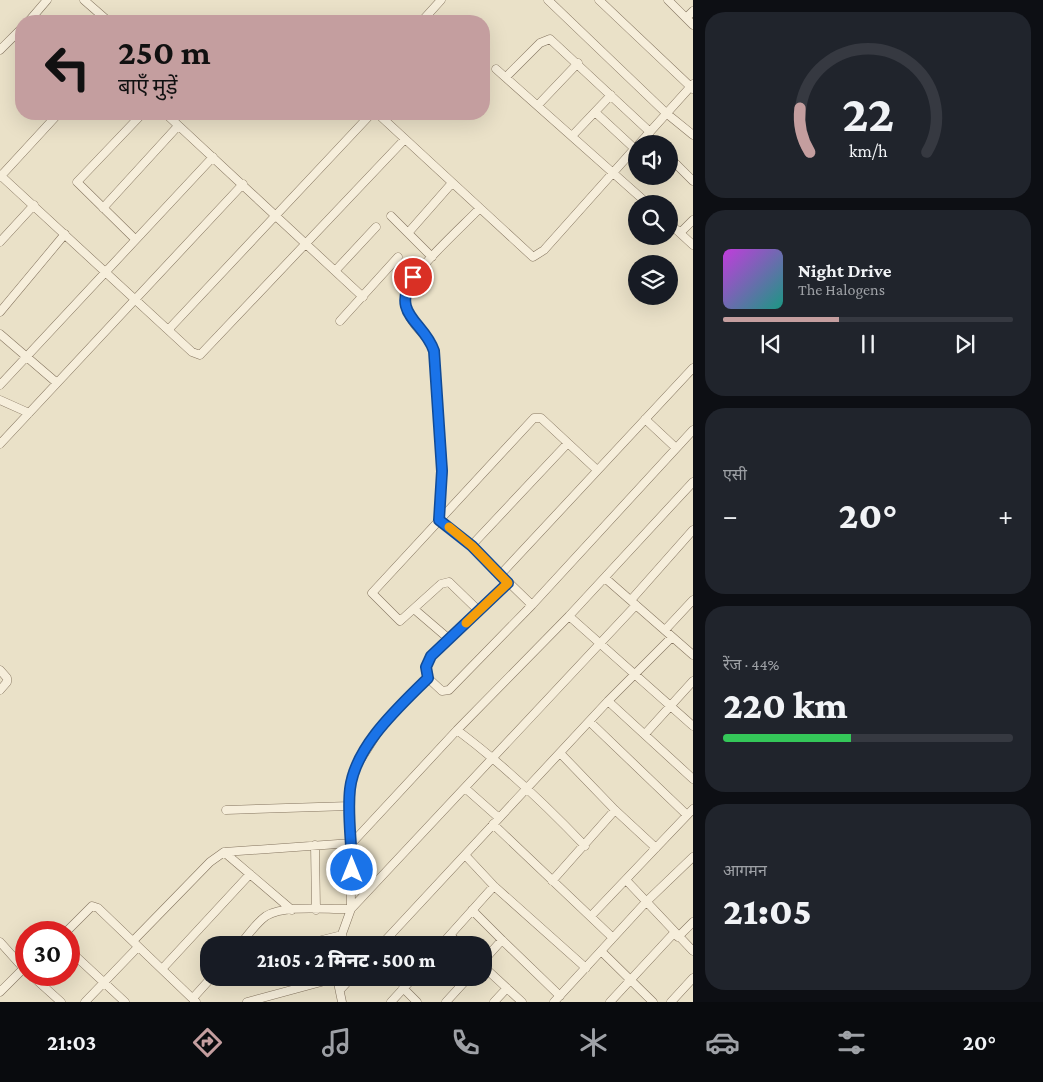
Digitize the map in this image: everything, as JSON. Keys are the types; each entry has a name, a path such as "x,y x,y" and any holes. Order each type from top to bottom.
{"street":[{"path":"36,15 47,0"},
{"path":"84,0 101,15"},
{"path":"427,15 441,0"},
{"path":"548,0 666,113 693,135"},
{"path":"506,77 546,39 550,39 556,42 612,95 648,134 692,87 599,0"},
{"path":"668,0 693,25"},
{"path":"686,18 693,11"},
{"path":"0,50 15,35"},
{"path":"538,105 578,63"},
{"path":"496,69 638,195"},
{"path":"572,136 612,95"},
{"path":"595,112 628,140"},
{"path":"52,120 0,176 196,354 204,352 405,139"},
{"path":"135,239 77,182 136,120"},
{"path":"172,120 363,297"},
{"path":"169,329 365,120"},
{"path":"384,120 529,255 537,256 628,157"},
{"path":"103,208 178,126"},
{"path":"0,385 26,354 213,157"},
{"path":"678,166 693,181"},
{"path":"408,233 452,183"},
{"path":"0,444 134,298 243,184"},
{"path":"0,242 34,205"},
{"path":"439,520 442,471 434,351 428,340 410,319 405,302 409,284 479,208"},
{"path":"391,216 432,257"},
{"path":"693,220 680,233 693,245"},
{"path":"335,271 376,227"},
{"path":"0,312 65,234"},
{"path":"340,322 398,257"},
{"path":"0,334 57,382"},
{"path":"500,575 693,368"},
{"path":"0,400 29,413"},
{"path":"479,610 449,582 441,584 404,618 398,620 372,593 534,418 541,418 597,470"},
{"path":"645,419 676,448"},
{"path":"508,583 427,662 428,678 446,692 532,605 693,430"},
{"path":"472,546 567,444"},
{"path":"85,1002 210,862 224,852 352,843 457,730 569,616 693,482"},
{"path":"439,520 472,546 532,605"},
{"path":"338,936 342,935 352,910 600,642 693,530"},
{"path":"604,578 634,602 693,656"},
{"path":"665,630 692,604"},
{"path":"414,609 449,640"},
{"path":"569,616 693,726"},
{"path":"390,936 493,824 530,788 608,701 672,637"},
{"path":"0,670 7,678 7,682 0,690"},
{"path":"352,910 350,806 352,779 369,745 385,721 428,678"},
{"path":"645,734 693,681"},
{"path":"608,701 693,779"},
{"path":"590,722 690,812 591,916"},
{"path":"457,730 494,757 530,788 585,846"},
{"path":"561,754 615,810 656,848"},
{"path":"465,788 500,818"},
{"path":"226,810 350,806"},
{"path":"552,880 585,846 615,810"},
{"path":"493,824 613,938"},
{"path":"315,845 316,910"},
{"path":"224,852 292,910"},
{"path":"465,855 494,886 586,968"},
{"path":"554,1002 646,902 693,857"},
{"path":"162,969 250,874"},
{"path":"626,880 693,951"},
{"path":"450,935 494,886"},
{"path":"77,921 92,906 95,906 195,1000 205,986"},
{"path":"248,936 265,917 274,912 292,910 352,910"},
{"path":"472,910 560,996"},
{"path":"610,1002 676,935 693,922"},
{"path":"492,951 502,940"},
{"path":"0,942 15,958"},
{"path":"601,950 653,1002"},
{"path":"80,960 125,1002"},
{"path":"492,974 522,1002"},
{"path":"0,992 15,978"},
{"path":"671,1002 693,978"},
{"path":"43,986 61,1002"},
{"path":"247,1002 306,986"},
{"path":"339,986 342,1002"},
{"path":"340,990 344,986"},
{"path":"446,1002 461,986"},
{"path":"391,1002 403,988 417,1002"},
{"path":"494,1002 507,988"}],"slow traffic":[{"path":"449,527 472,546 508,583 466,623"}],"route":[{"path":"352,870 350,791 356,767 385,721 428,678 426,667 431,656 508,583 472,546 439,520 442,457 434,351 432,344 410,319 405,302 406,293 413,277"}]}
